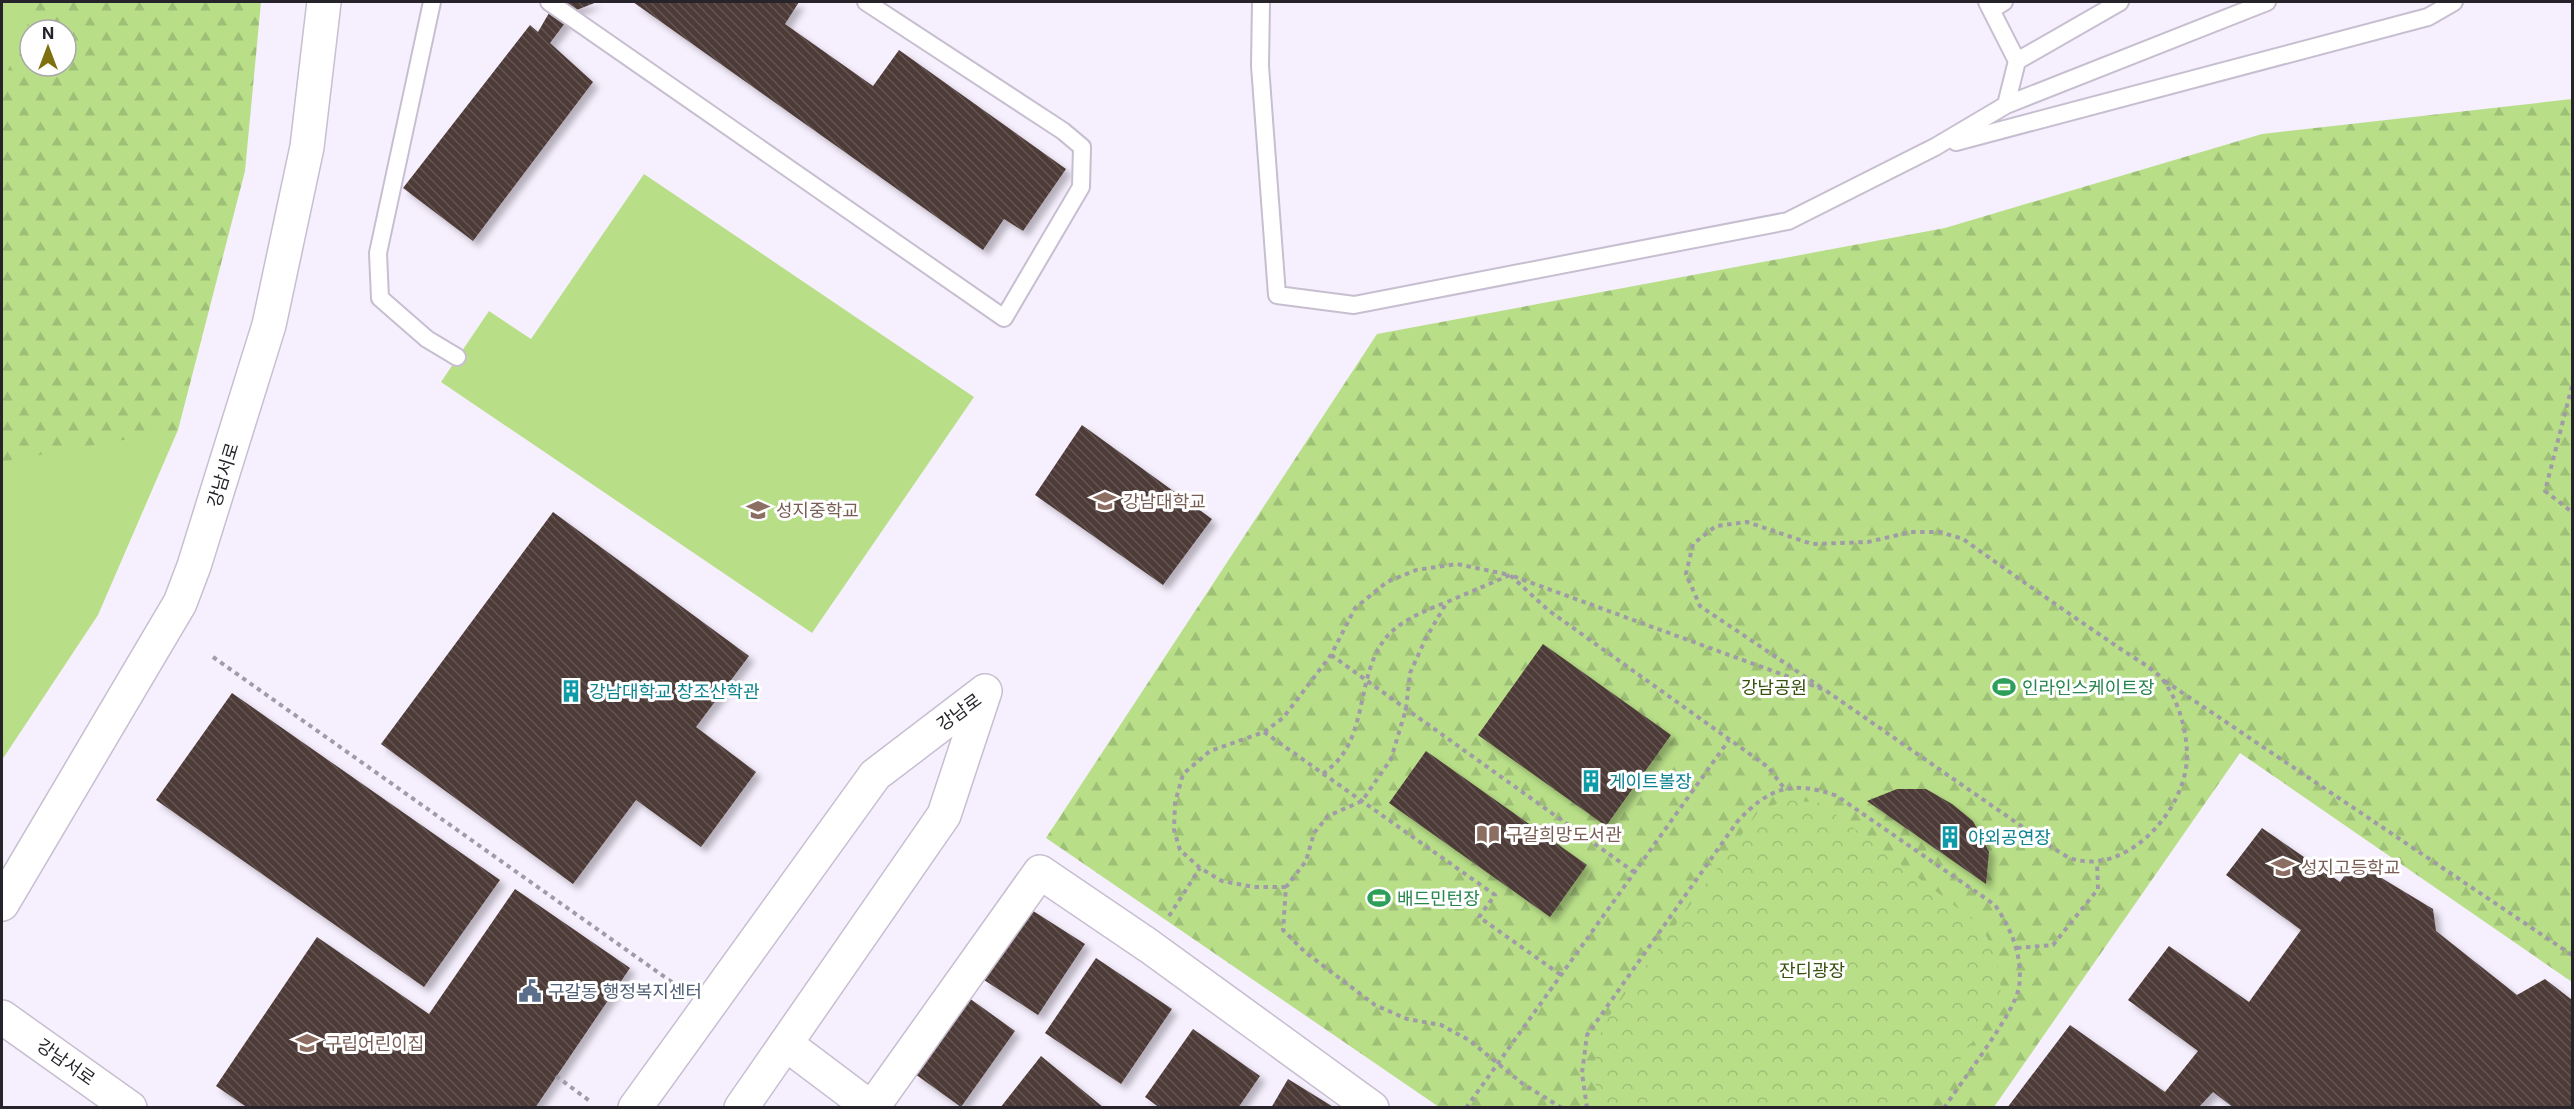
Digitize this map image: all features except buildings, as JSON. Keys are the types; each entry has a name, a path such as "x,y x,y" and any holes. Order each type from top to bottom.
{"street":[{"name":"강남서로","path":"2,904 180,603 194,566 269,325 307,147 324,2"},
{"name":"강남로","path":"634,1107 875,775 985,691 944,815 741,1107"},
{"path":"786,1044 872,1107 1040,872 1149,946 1372,1107"},
{"name":"강남서로","path":"2,1017 130,1107"}],"lane":[{"path":"432,2 378,253 380,298 427,339 457,357"},
{"path":"549,2 1004,318 1080,187 1082,147 1063,131 866,2"},
{"path":"1260,2 1260,66 1276,295 1354,304 1788,221 1935,147 2006,105 2267,2"},
{"path":"2017,61 2120,2"},
{"path":"1935,147 2428,16 2454,2"},
{"path":"1994,4 2017,61 2006,105"}],"path":[{"path":"2572,386 2545,491 2572,512"},
{"path":"2163,679 2184,721 2187,759 2179,792 2161,821 2142,842 2119,856 2097,862 2075,860 2052,848 1700,606 1686,574 1693,544 1716,526 1746,522 1812,544 1868,542 1911,532 1941,532 1963,539 2163,679 2572,955"},
{"path":"1286,887 1254,887 1222,880 1200,868 1180,850 1174,830 1175,803 1183,774 1210,751 1264,732 1283,718 1330,655 1355,608 1387,582 1416,570 1457,564 1510,575 1825,690"},
{"path":"1323,774 1341,757 1361,708 1366,680 1378,649 1395,628 1421,612 1510,575"},
{"path":"1510,575 1548,610 1768,767 1784,788"},
{"path":"1447,602 1426,638 1410,674 1406,709 1391,759 1362,801 1329,816 1314,833 1306,861 1286,887 1283,930 1305,952 1375,1005 1407,1019 1441,1025 1468,1040 1524,1084 1562,1107"},
{"path":"1330,655 1635,872"},
{"path":"213,657 676,985"},
{"path":"1264,732 1495,894 1479,917 1561,975"},
{"path":"1466,1107 1729,740"},
{"path":"1587,1107 1582,1073 1587,1035 1737,822 1752,806 1784,788 1818,789 1837,796 1995,905 2007,923 2017,948 2019,989 2008,1013 1944,1107"},
{"path":"2017,948 2053,945 2098,889 2097,862"},
{"path":"1149,946 1200,868"},
{"path":"556,1076 591,1102"}],"green space":[{"path":"2,2 135,2 131,36 178,430 98,615 2,760"},
{"path":"37,2 261,2 245,171 178,430 2,462 2,84 18,47 18,78 78,78 78,18 30,18"},
{"name":"강남공원","path":"2572,99 2572,982 2240,753 1994,1107 1439,1107 1046,838 1377,334 1945,228 2262,134"},
{"path":"644,174 974,397 812,633 441,382 489,311 531,339"},
{"name":"잔디광장","path":"1786,800 1821,803 1981,926 1993,949 2000,975 2001,1001 1927,1107 1604,1107 1596,1086 1595,1065 1604,1023 1759,811"}],"place":[{"name":"강남대학교","path":"1105,501"},
{"name":"성지중학교","path":"758,510"},
{"name":"인라인스케이트장","path":"2004,687"},
{"name":"강남대학교 창조산학관","path":"571,691"},
{"name":"게이트볼장","path":"1591,781"},
{"name":"구갈희망도서관","path":"1488,834"},
{"name":"야외공연장","path":"1950,837"},
{"name":"성지고등학교","path":"2283,867"},
{"name":"배드민턴장","path":"1379,898"},
{"name":"구갈동 행정복지센터","path":"530,991"},
{"name":"구립어린이집","path":"307,1043"}]}
